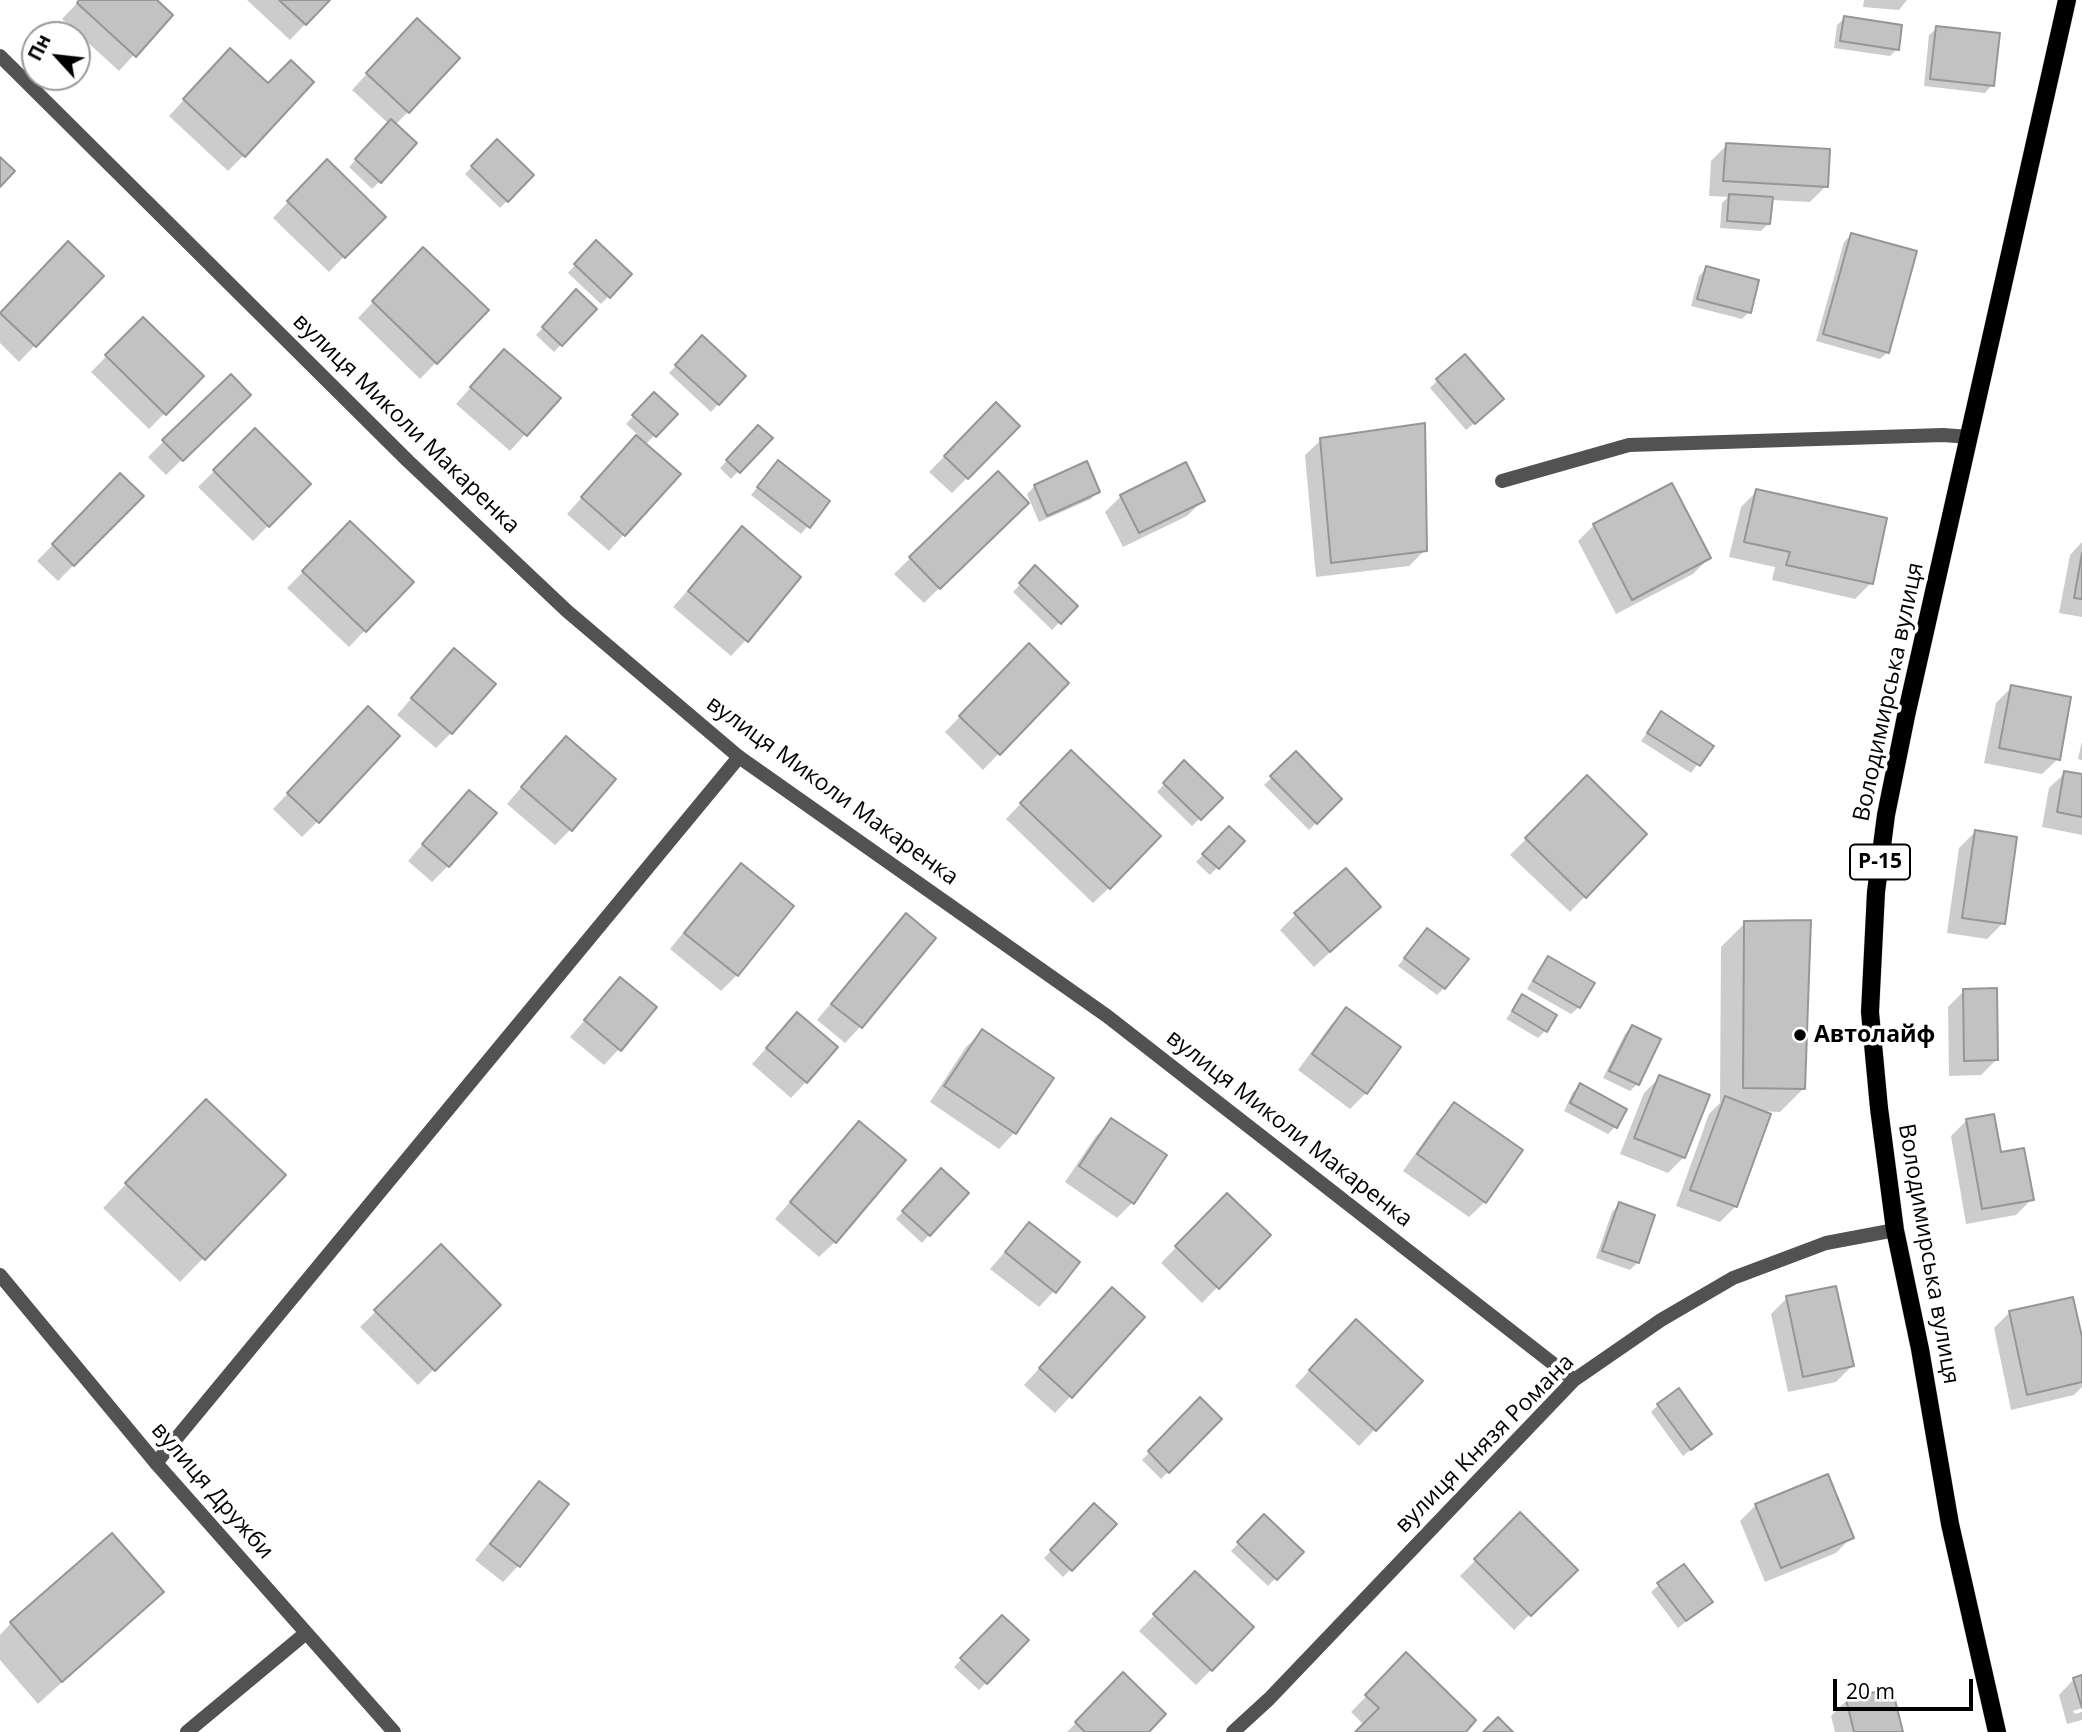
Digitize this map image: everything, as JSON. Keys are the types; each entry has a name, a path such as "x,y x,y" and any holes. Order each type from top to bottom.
{"main road":[{"name":"Володимирська вулиця","path":"1997,1732 1950,1524 1920,1349 1895,1230 1870,1012 1876,892 1886,816 2067,0"}],"street":[{"name":"вулиця Миколи Макаренка","path":"0,56 408,461 567,611 739,758 1107,1016 1574,1380"},
{"path":"1502,481 1629,445 1944,435 1970,437"},
{"path":"156,1463 739,758"},
{"name":"вулиця Князя Романа","path":"1233,1732 1269,1699 1574,1380 1661,1320 1733,1278 1826,1243 1895,1230"},
{"name":"вулиця Дружби","path":"0,1275 156,1463 394,1732"},
{"path":"187,1732 306,1633"}],"building":[{"path":"79,0 157,0 173,15 136,57 77,3"},
{"path":"279,0 330,0 306,25"},
{"path":"1844,16 1902,25 1899,50 1840,41"},
{"path":"417,18 460,58 409,113 366,73"},
{"path":"1936,26 2000,33 1994,86 1930,79"},
{"path":"230,48 268,83 291,60 314,82 245,157 183,99"},
{"path":"391,119 417,143 381,183 355,159"},
{"path":"497,139 534,175 508,202 471,166"},
{"path":"1726,143 1830,149 1828,187 1723,181"},
{"path":"0,157 15,171 0,187"},
{"path":"327,159 386,217 345,258 287,201"},
{"path":"1729,194 1773,197 1770,224 1727,221"},
{"path":"1851,233 1917,251 1889,353 1823,334"},
{"path":"596,240 632,274 610,298 574,264"},
{"path":"68,241 104,276 36,347 0,313"},
{"path":"423,247 489,310 437,364 372,301"},
{"path":"1706,266 1759,280 1751,313 1697,299"},
{"path":"576,289 597,309 562,346 542,327"},
{"path":"143,317 204,376 166,415 105,355"},
{"path":"702,335 746,376 719,405 675,365"},
{"path":"504,349 561,398 527,436 470,387"},
{"path":"1465,354 1504,399 1475,424 1436,379"},
{"path":"231,374 251,395 183,461 162,440"},
{"path":"654,392 678,414 656,437 632,415"},
{"path":"996,402 1020,426 968,479 944,456"},
{"path":"1425,423 1427,551 1331,563 1320,438"},
{"path":"758,425 773,438 740,473 726,460"},
{"path":"255,428 311,484 269,527 213,470"},
{"path":"636,435 681,474 625,536 581,497"},
{"path":"778,460 830,501 810,528 757,487"},
{"path":"1087,461 1100,492 1047,516 1034,485"},
{"path":"1186,462 1205,501 1139,533 1120,495"},
{"path":"998,471 1029,503 940,589 909,557"},
{"path":"120,473 144,496 74,566 52,544"},
{"path":"1672,483 1711,558 1632,600 1593,524"},
{"path":"1756,489 1887,518 1873,584 1786,565 1790,552 1744,542"},
{"path":"350,521 414,582 366,632 302,571"},
{"path":"742,526 801,577 748,642 688,591"},
{"path":"2082,553 2082,599 2074,598"},
{"path":"1035,565 1078,606 1061,624 1019,583"},
{"path":"1029,643 1069,683 1000,755 959,716"},
{"path":"454,648 496,684 452,734 411,698"},
{"path":"2011,685 2071,697 2060,760 1999,748"},
{"path":"368,706 400,736 319,823 287,793"},
{"path":"1661,711 1714,746 1700,766 1647,733"},
{"path":"566,736 616,779 572,831 521,787"},
{"path":"1071,750 1161,836 1110,889 1020,803"},
{"path":"1296,751 1342,799 1317,824 1270,776"},
{"path":"1184,760 1223,798 1201,820 1163,783"},
{"path":"2064,771 2082,774 2082,817 2057,812"},
{"path":"1587,775 1647,834 1586,898 1525,838"},
{"path":"469,790 497,813 449,867 422,844"},
{"path":"1229,826 1245,841 1219,869 1202,854"},
{"path":"1975,830 2017,837 2005,924 1962,918"},
{"path":"741,863 794,906 738,976 684,933"},
{"path":"1346,868 1381,907 1330,952 1294,913"},
{"path":"906,913 936,938 862,1028 831,1004"},
{"path":"1811,920 1805,1089 1743,1088 1744,921"},
{"path":"1427,928 1469,959 1445,989 1404,958"},
{"path":"1548,956 1595,983 1580,1008 1533,981"},
{"path":"620,977 657,1007 621,1051 584,1020"},
{"path":"1997,988 1998,1060 1964,1061 1963,989"},
{"path":"1522,994 1557,1015 1547,1032 1512,1011"},
{"path":"1346,1007 1401,1047 1367,1094 1312,1054"},
{"path":"797,1012 838,1047 807,1083 766,1048"},
{"path":"1632,1025 1661,1039 1639,1085 1609,1071"},
{"path":"982,1029 1054,1078 1016,1134 944,1086"},
{"path":"1659,1075 1710,1095 1685,1158 1634,1138"},
{"path":"1580,1083 1627,1109 1617,1128 1570,1103"},
{"path":"1725,1096 1771,1114 1737,1207 1690,1190"},
{"path":"206,1099 286,1175 205,1260 125,1183"},
{"path":"1454,1102 1523,1150 1486,1203 1417,1154"},
{"path":"1994,1114 2001,1152 2024,1148 2034,1200 1982,1209 1966,1119"},
{"path":"1111,1118 1167,1155 1134,1204 1079,1166"},
{"path":"859,1121 906,1160 836,1243 790,1202"},
{"path":"941,1168 969,1193 930,1236 902,1211"},
{"path":"1227,1193 1271,1235 1219,1289 1175,1246"},
{"path":"1619,1202 1655,1215 1639,1263 1602,1251"},
{"path":"1029,1222 1080,1262 1056,1293 1005,1252"},
{"path":"441,1244 501,1305 435,1371 374,1310"},
{"path":"1836,1286 1854,1366 1803,1377 1786,1296"},
{"path":"1112,1287 1145,1317 1072,1398 1039,1368"},
{"path":"2073,1297 2082,1337 2082,1382 2027,1395 2009,1311"},
{"path":"1356,1319 1423,1381 1376,1431 1309,1370"},
{"path":"1679,1388 1712,1434 1691,1450 1657,1404"},
{"path":"1200,1397 1222,1419 1169,1473 1148,1451"},
{"path":"1828,1474 1854,1538 1781,1568 1755,1504"},
{"path":"539,1481 569,1504 520,1567 490,1544"},
{"path":"1094,1503 1117,1524 1072,1571 1050,1550"},
{"path":"1520,1512 1578,1570 1531,1616 1474,1559"},
{"path":"1264,1514 1304,1552 1277,1580 1237,1542"},
{"path":"112,1533 164,1592 62,1682 10,1622"},
{"path":"1684,1564 1713,1602 1686,1621 1657,1583"},
{"path":"1195,1571 1254,1627 1212,1671 1153,1614"},
{"path":"1002,1615 1029,1640 987,1684 960,1658"},
{"path":"1406,1652 1476,1720 1466,1732 1355,1732 1379,1708 1365,1695"},
{"path":"1123,1672 1166,1714 1149,1732 1085,1732 1075,1722"},
{"path":"2082,1675 2082,1708 2073,1678"},
{"path":"1892,1688 1903,1732 1854,1732 1846,1699"},
{"path":"1498,1717 1513,1732 1483,1732"}],"place":[{"name":"Автолайф","path":"1800,1035"}]}
